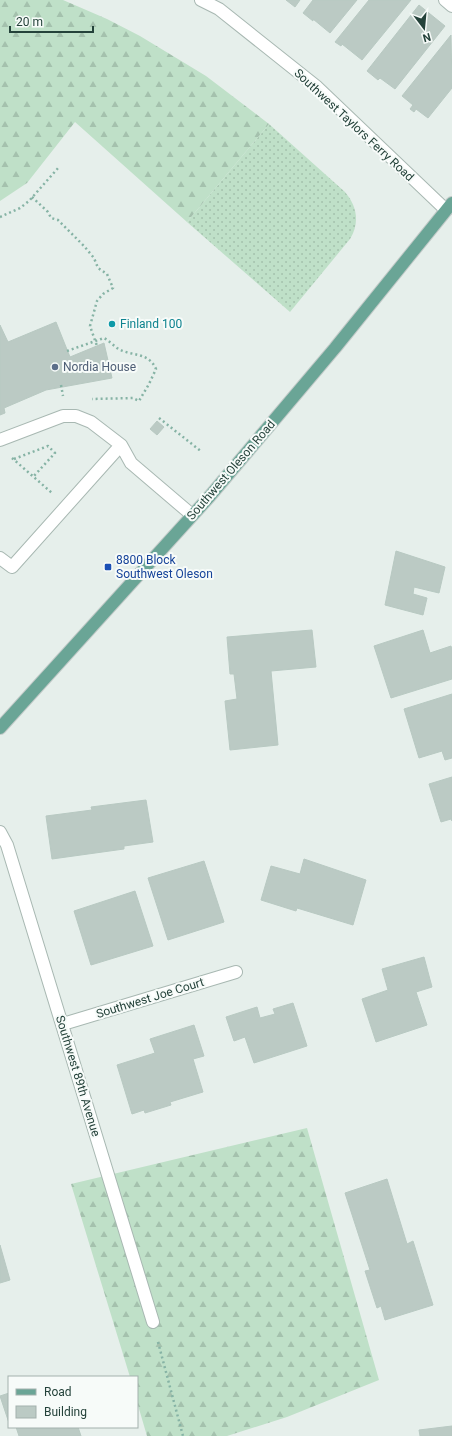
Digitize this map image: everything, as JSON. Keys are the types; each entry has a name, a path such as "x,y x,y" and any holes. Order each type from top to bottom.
{"main road":[{"name":"Southwest Oleson Road","path":"0,728 210,496 335,348 449,207"}],"street":[{"name":"Southwest Taylors Ferry Road","path":"201,0 219,9 317,87 449,207"},
{"path":"445,0 452,6"},
{"path":"0,440 63,416 76,416 91,422 121,445 131,463 192,515"},
{"path":"0,558 12,568 121,445"},
{"name":"Southwest 89th Avenue","path":"0,832 7,845 63,1024 153,1322"},
{"name":"Southwest Joe Court","path":"63,1024 236,972"}],"path":[{"path":"0,217 20,208 59,167"},
{"path":"32,197 48,212 51,218 58,220 71,232 94,258 98,268 106,274 113,288 103,294 97,302 90,326 97,346"},
{"path":"67,351 104,338 117,348 147,357 152,361 156,368 149,384 138,401"},
{"path":"61,385 64,400"},
{"path":"159,418 202,452"},
{"path":"48,446 55,453 34,478 14,459 48,446"},
{"path":"153,1322 183,1436"}],"green space":[{"path":"0,0 63,0 107,19 140,36 206,76 269,124 187,222 75,122 27,183 0,201"},
{"path":"269,124 345,192 352,203 356,215 355,227 350,239 290,312 187,222"},
{"path":"307,1128 379,1380 287,1417 227,1436 147,1436 138,1405 138,1376 130,1376 71,1184"}],"building":[{"path":"286,0 300,0 295,7"},
{"path":"313,0 357,0 330,33 303,13"},
{"path":"369,0 411,0 362,60 342,44 341,46 335,42"},
{"path":"419,5 445,26 395,89 380,78 378,80 367,71"},
{"path":"451,35 452,88 428,118 416,109 414,112 410,109 413,105 402,96"},
{"name":"Nordia House","path":"56,322 70,357 104,343 112,378 46,390 4,408 5,413 0,415 0,325 8,342"},
{"path":"157,421 164,427 157,435 150,429"},
{"path":"396,551 445,567 439,593 414,587 413,594 427,598 423,615 385,605"},
{"path":"312,630 316,667 271,671 278,745 230,750 225,701 237,699 234,674 230,674 227,637"},
{"path":"423,630 430,653 451,646 452,679 391,698 374,646"},
{"path":"452,694 452,758 445,760 442,751 419,758 404,709"},
{"path":"452,777 452,821 451,819 441,822 429,784"},
{"path":"146,800 153,842 124,846 124,849 52,859 46,816 92,810 91,807"},
{"path":"304,859 366,880 353,925 297,908 296,911 261,900 271,866 300,874"},
{"path":"204,861 224,922 168,940 148,878"},
{"path":"135,891 153,946 91,965 74,911"},
{"path":"424,957 432,987 416,992 427,1025 376,1042 362,999 388,990 382,969"},
{"path":"293,1003 307,1046 254,1063 245,1037 234,1041 226,1017 257,1007 260,1018 275,1014 273,1009"},
{"path":"194,1025 204,1056 193,1059 203,1092 170,1102 171,1105 145,1113 144,1110 132,1114 117,1065 155,1053 150,1039"},
{"path":"387,1179 407,1244 413,1241 433,1305 385,1320 381,1306 377,1308 365,1271 370,1270 345,1193"},
{"path":"0,1245 10,1280 0,1283"},
{"path":"8,1393 8,1420 0,1396"},
{"path":"452,1426 452,1436 420,1436 419,1430"},
{"path":"16,1428 78,1428 81,1436 19,1436"}],"place":[{"name":"Finland 100","path":"112,324"},
{"name":"Nordia House","path":"55,367"},
{"name":"8800 Block Southwest Oleson","path":"108,567"}]}
